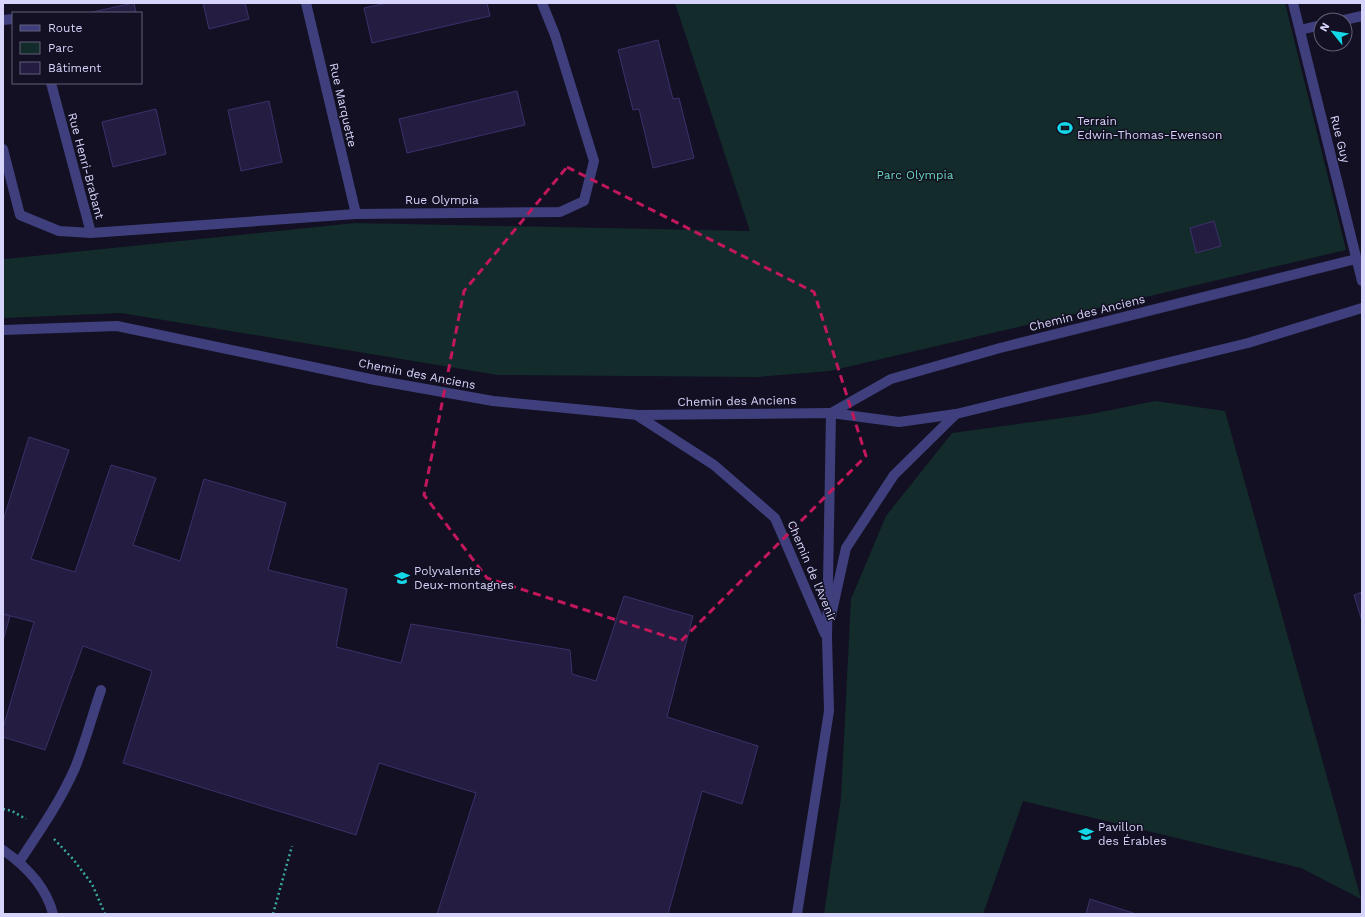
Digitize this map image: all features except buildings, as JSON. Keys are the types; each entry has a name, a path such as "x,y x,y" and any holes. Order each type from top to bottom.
{"street":[{"name":"Rue Marquette","path":"306,3 356,214"},
{"name":"Rue Olympia","path":"91,233 356,214 560,212 584,201 594,161 555,35 542,3"},
{"name":"Rue Guy","path":"1293,3 1362,281"},
{"path":"1300,30 1313,27"},
{"name":"Rue Henri-Brabant","path":"3,149 20,215 58,231 91,233 51,84"},
{"name":"Chemin des Anciens","path":"831,413 891,379 1000,348 1356,259"},
{"name":"Chemin des Anciens","path":"3,330 117,326 375,380 493,401 638,415 831,413 899,422 956,414 1248,343 1362,308"},
{"name":"Chemin de l'Avenir","path":"797,914 829,711 827,638 831,413"},
{"name":"Chemin de l'Avenir","path":"827,638 846,548 894,475 956,414"},
{"name":"Chemin de l'Avenir","path":"638,415 714,465 775,518 827,638"},
{"path":"19,862 43,828 75,768 101,690"},
{"path":"3,850 33,875 51,904 53,914"}],"path":[{"path":"3,809 12,811 43,828 73,859 92,884 105,914"},
{"path":"273,914 292,846"}],"highlighted area":[{"path":"567,167 814,292 866,456 681,641 487,578 424,495 464,291"}],"green space":[{"name":"Parc Olympia","path":"675,3 1285,3 1346,250 830,371 757,377 498,375 121,313 3,318 3,259 355,223 750,231"},
{"path":"1155,401 1225,411 1361,899 1301,868 1023,801 983,914 824,914 841,798 851,599 886,516 952,433 1091,414"}],"place":[{"name":"Terrain Edwin-Thomas-Ewenson","path":"1065,128"},
{"name":"Polyvalente Deux-montagnes","path":"402,578"},
{"name":"Pavillon des Érables","path":"1086,834"}]}
